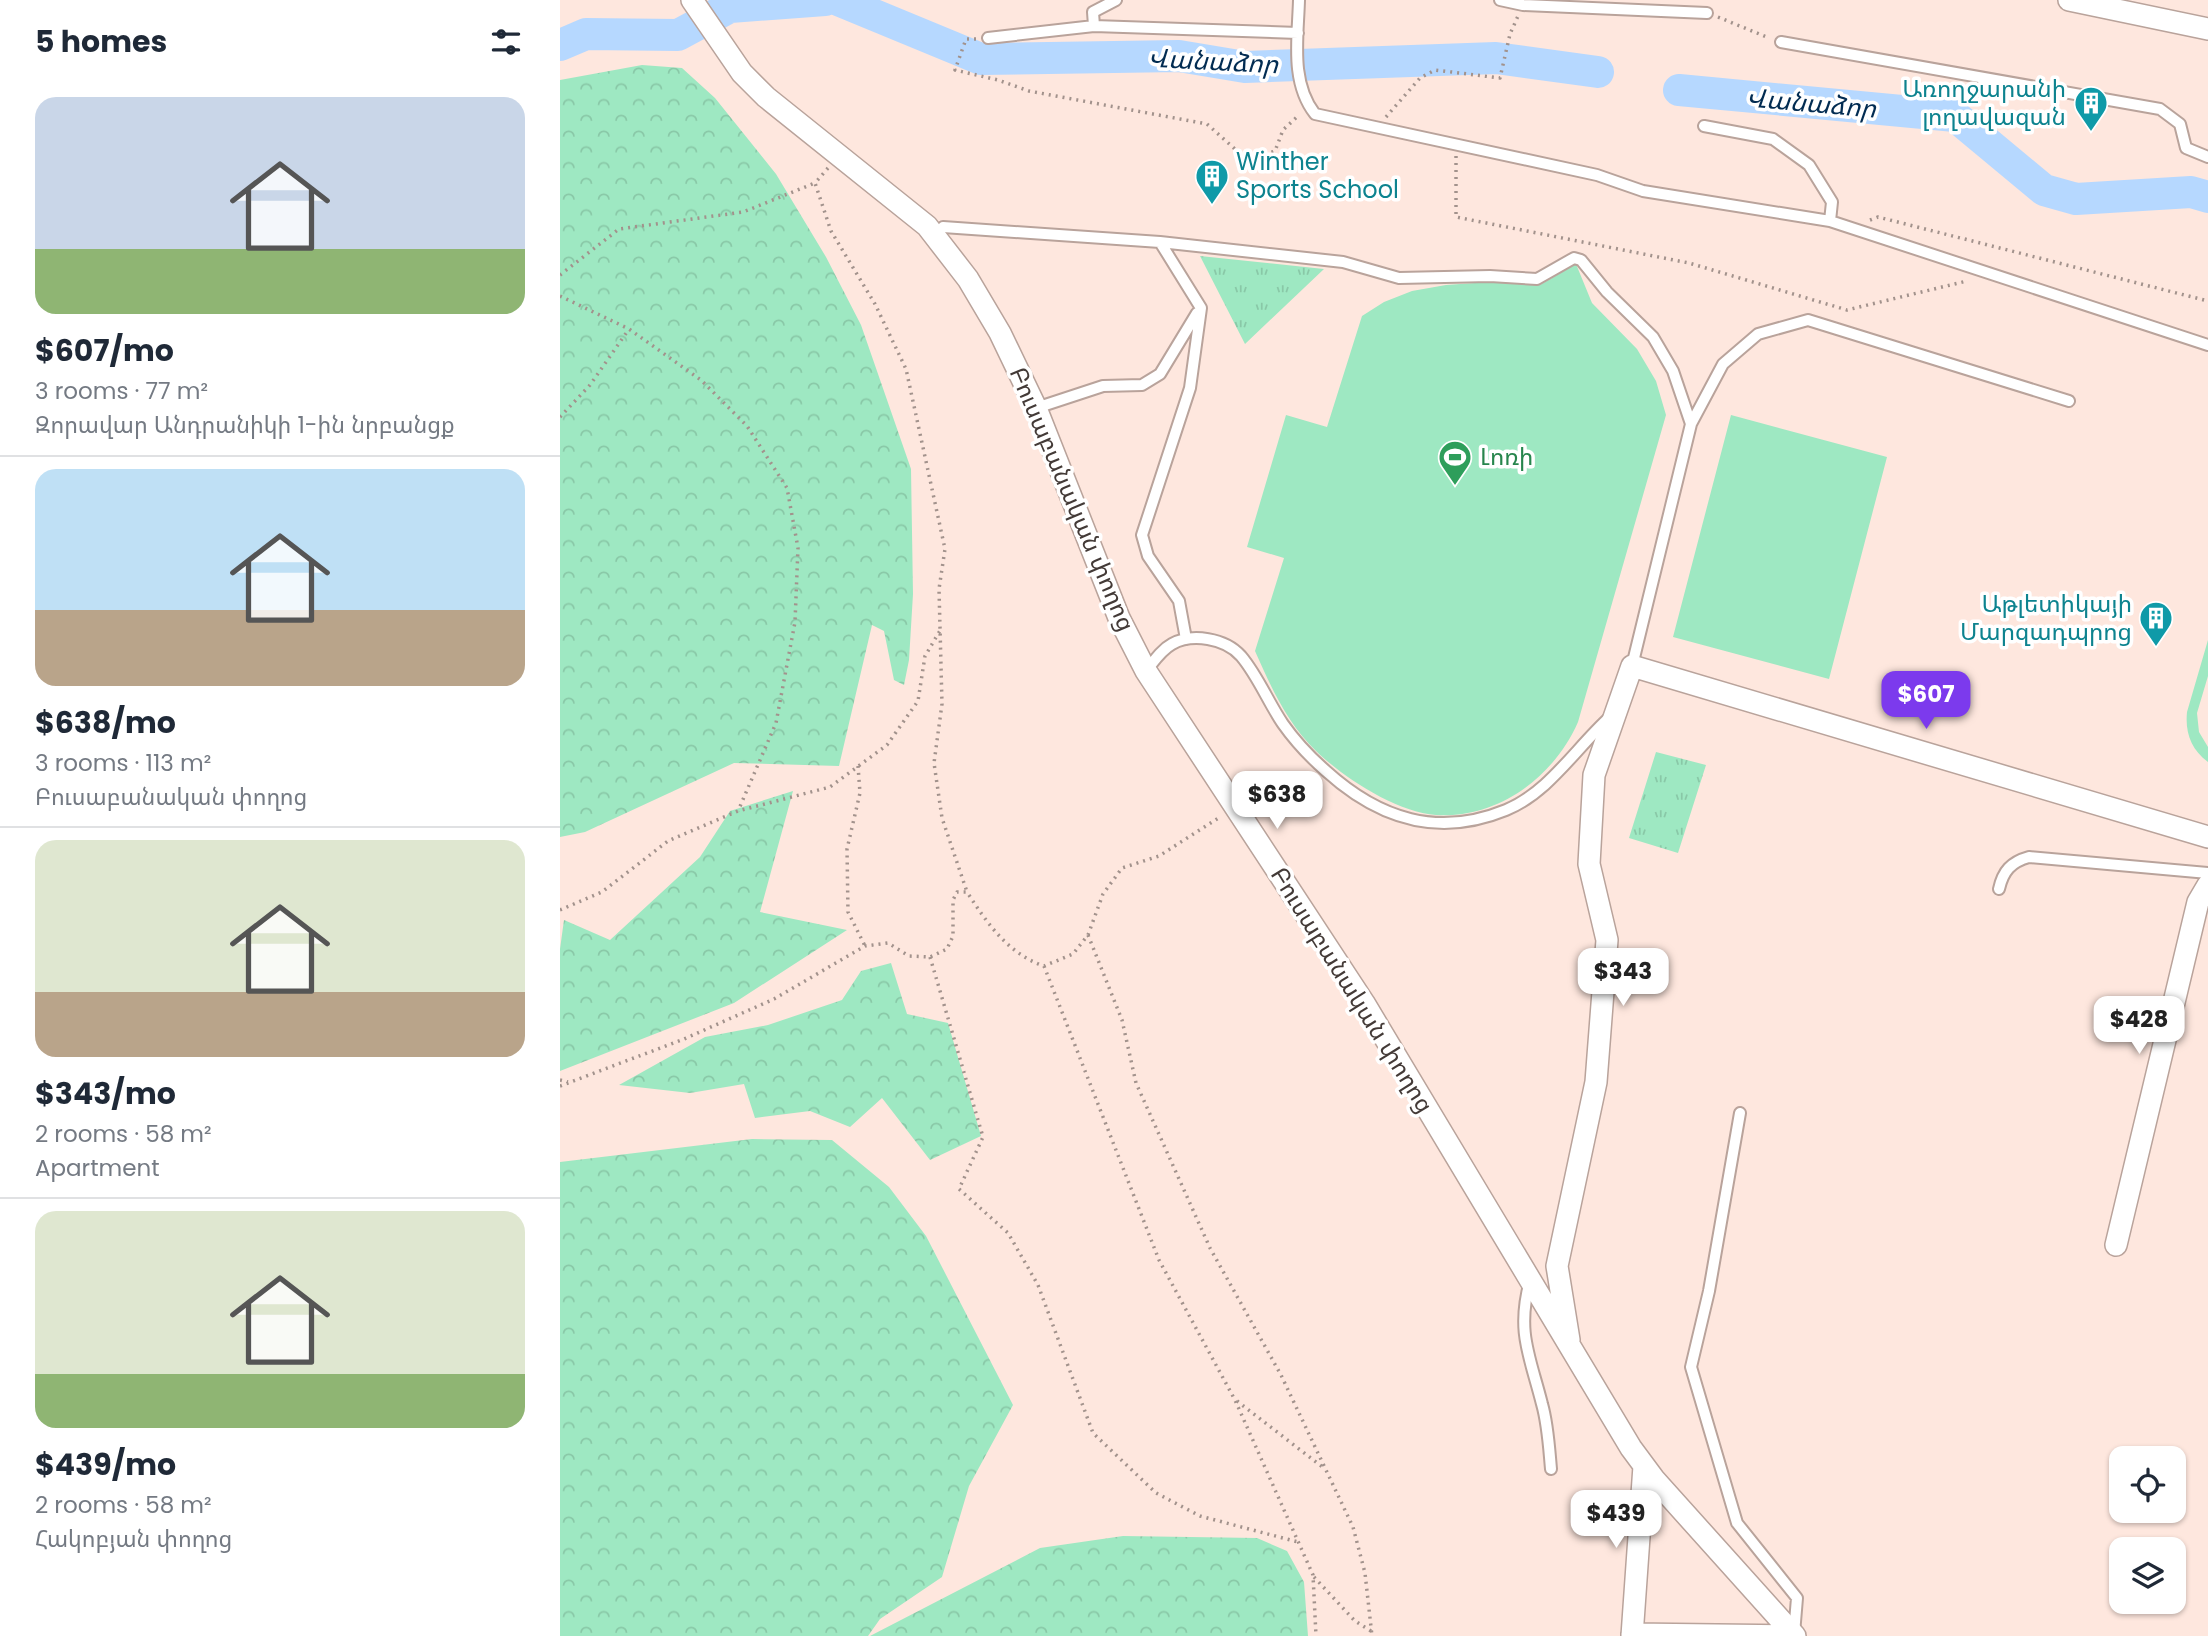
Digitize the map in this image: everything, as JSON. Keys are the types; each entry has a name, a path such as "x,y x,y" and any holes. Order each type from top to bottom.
{"street":[{"name":"Բուսաբանական փողոց","path":"692,0 741,73 766,97 928,226 968,279 1000,333 1036,408 1119,618 1146,671 1364,1003 1631,1448 1795,1636"},
{"path":"2070,0 2157,9 2208,29"},
{"path":"1570,1350 1558,1266 1596,1082 1607,940 1589,864 1594,775 1632,666 2208,837"},
{"path":"2116,1245 2198,902 2208,885"},
{"path":"1644,1466 1632,1635 1795,1636"}],"lane":[{"path":"1094,26 1093,12 1116,0"},
{"path":"1299,0 1298,77 1304,99 1315,114 1597,175 1643,191 1830,221 2208,345"},
{"path":"1500,0 1524,5 1707,13"},
{"path":"988,38 1094,26 1298,33"},
{"path":"1781,42 2160,109 2180,124 2186,148 2208,157"},
{"path":"1704,126 1773,139 1782,145 1809,166 1832,202 1830,221"},
{"path":"943,227 1160,242 1343,262 1399,278 1490,276 1537,279 1574,258 1581,260 1607,292 1654,337 1673,371 1691,424"},
{"path":"1160,242 1201,308 1190,388 1142,535 1148,556 1179,601 1186,639"},
{"path":"1036,408 1103,386 1142,385 1160,374 1201,308"},
{"path":"1632,666 1691,424 1723,364 1758,334 1808,320 2069,401"},
{"path":"1146,671 1158,655 1172,644 1186,639 1222,643 1240,655 1284,725 1308,754 1362,800 1398,818 1433,824 1476,821 1509,809 1537,791 1588,737 1616,712"},
{"path":"1999,889 2002,876 2015,861 2029,857 2208,873"},
{"path":"1740,1113 1709,1291 1691,1367 1737,1523 1797,1598 1795,1636"},
{"path":"1530,1281 1523,1305 1522,1324 1546,1424 1551,1469"}],"path":[{"path":"1707,13 1781,42"},
{"path":"1377,127 1420,78 1435,70 1500,78 1510,36"},
{"path":"965,42 955,70 998,80 1029,91 1207,124 1236,150 1255,158 1275,152 1283,130 1309,106"},
{"path":"1456,145 1456,220 1689,263 1847,310 1993,275"},
{"path":"560,275 619,229 743,212 815,183 829,167 832,149"},
{"path":"815,183 831,231 875,304 906,369 945,549 939,589 942,704 934,764 943,818 967,892 988,924 1024,960 1044,966 1073,954 1088,935 1103,894 1122,868 1159,856 1236,807"},
{"path":"1864,233 1867,221 1878,217 2208,301"},
{"path":"560,296 629,329 701,380 747,426 787,488 798,548 795,622 776,723 738,811"},
{"path":"560,416 590,385 629,329"},
{"path":"560,910 603,892 668,841 738,811 830,787 887,745 918,701 925,656 941,628"},
{"path":"858,766 860,793 847,849 848,912 865,946"},
{"path":"560,1086 684,1039 774,999 865,946 887,943 909,956 930,957 947,948 953,936 953,900 957,891 967,892"},
{"path":"1088,935 1122,1020 1136,1083 1210,1248 1281,1375 1353,1527 1365,1573 1372,1634"},
{"path":"930,957 983,1137 959,1189 1008,1233 1038,1285 1094,1433 1156,1493 1200,1516 1298,1542"},
{"path":"1044,966 1159,1260 1236,1400 1312,1575 1316,1636"},
{"path":"560,1080 570,1082"},
{"path":"1236,1400 1326,1470"},
{"path":"1312,1575 1372,1634"}],"green space":[{"path":"642,65 682,68 715,98 776,174 826,257 861,325 911,469 913,594 909,660 904,685 894,680 884,631 872,625 839,766 734,763 585,832 560,837 560,80"},
{"path":"1200,256 1324,269 1245,344"},
{"name":"Լոռի","path":"1576,264 1592,303 1637,349 1656,381 1666,415 1578,722 1568,742 1539,777 1502,802 1459,814 1436,815 1404,808 1356,782 1316,751 1288,717 1255,651 1284,558 1247,547 1286,415 1327,427 1362,316 1384,302 1412,291 1446,285 1489,282 1540,285"},
{"path":"1731,415 1887,457 1829,679 1673,637"},
{"path":"2208,640 2208,676 2197,713 2199,732 2208,747 2208,762 2193,746 2188,734 2187,712"},
{"path":"1656,752 1706,765 1678,853 1629,838"},
{"path":"793,791 760,912 847,930 734,1003 560,1071 560,949 564,920 610,940 700,857 730,811"},
{"path":"891,963 907,1014 948,1023 981,1136 930,1160 882,1098 850,1127 810,1111 755,1118 744,1084 690,1093 619,1085 705,1037 768,1025 842,1000 861,971"},
{"path":"752,1139 832,1140 889,1187 926,1236 1013,1405 969,1486 942,1577 880,1619 868,1636 560,1636 560,1162"},
{"path":"1123,1536 1257,1538 1287,1551 1304,1582 1308,1636 870,1636 1040,1548"}],"waterway":[{"name":"Վանաձոր","path":"560,45 586,34 678,35 730,7 825,0"},
{"name":"Վանաձոր","path":"838,0 981,59 1179,56 1245,67 1496,58 1598,72"},
{"name":"Վանաձոր","path":"1679,90 1955,116 2044,190 2076,199 2191,192 2208,197"}],"place":[{"name":"Առողջարանի լողավազան","path":"2091,133"},
{"name":"Winther Sports School","path":"1212,206"},
{"name":"Լոռի","path":"1455,487"},
{"name":"Աթլետիկայի Մարզադպրոց","path":"2156,648"}]}
